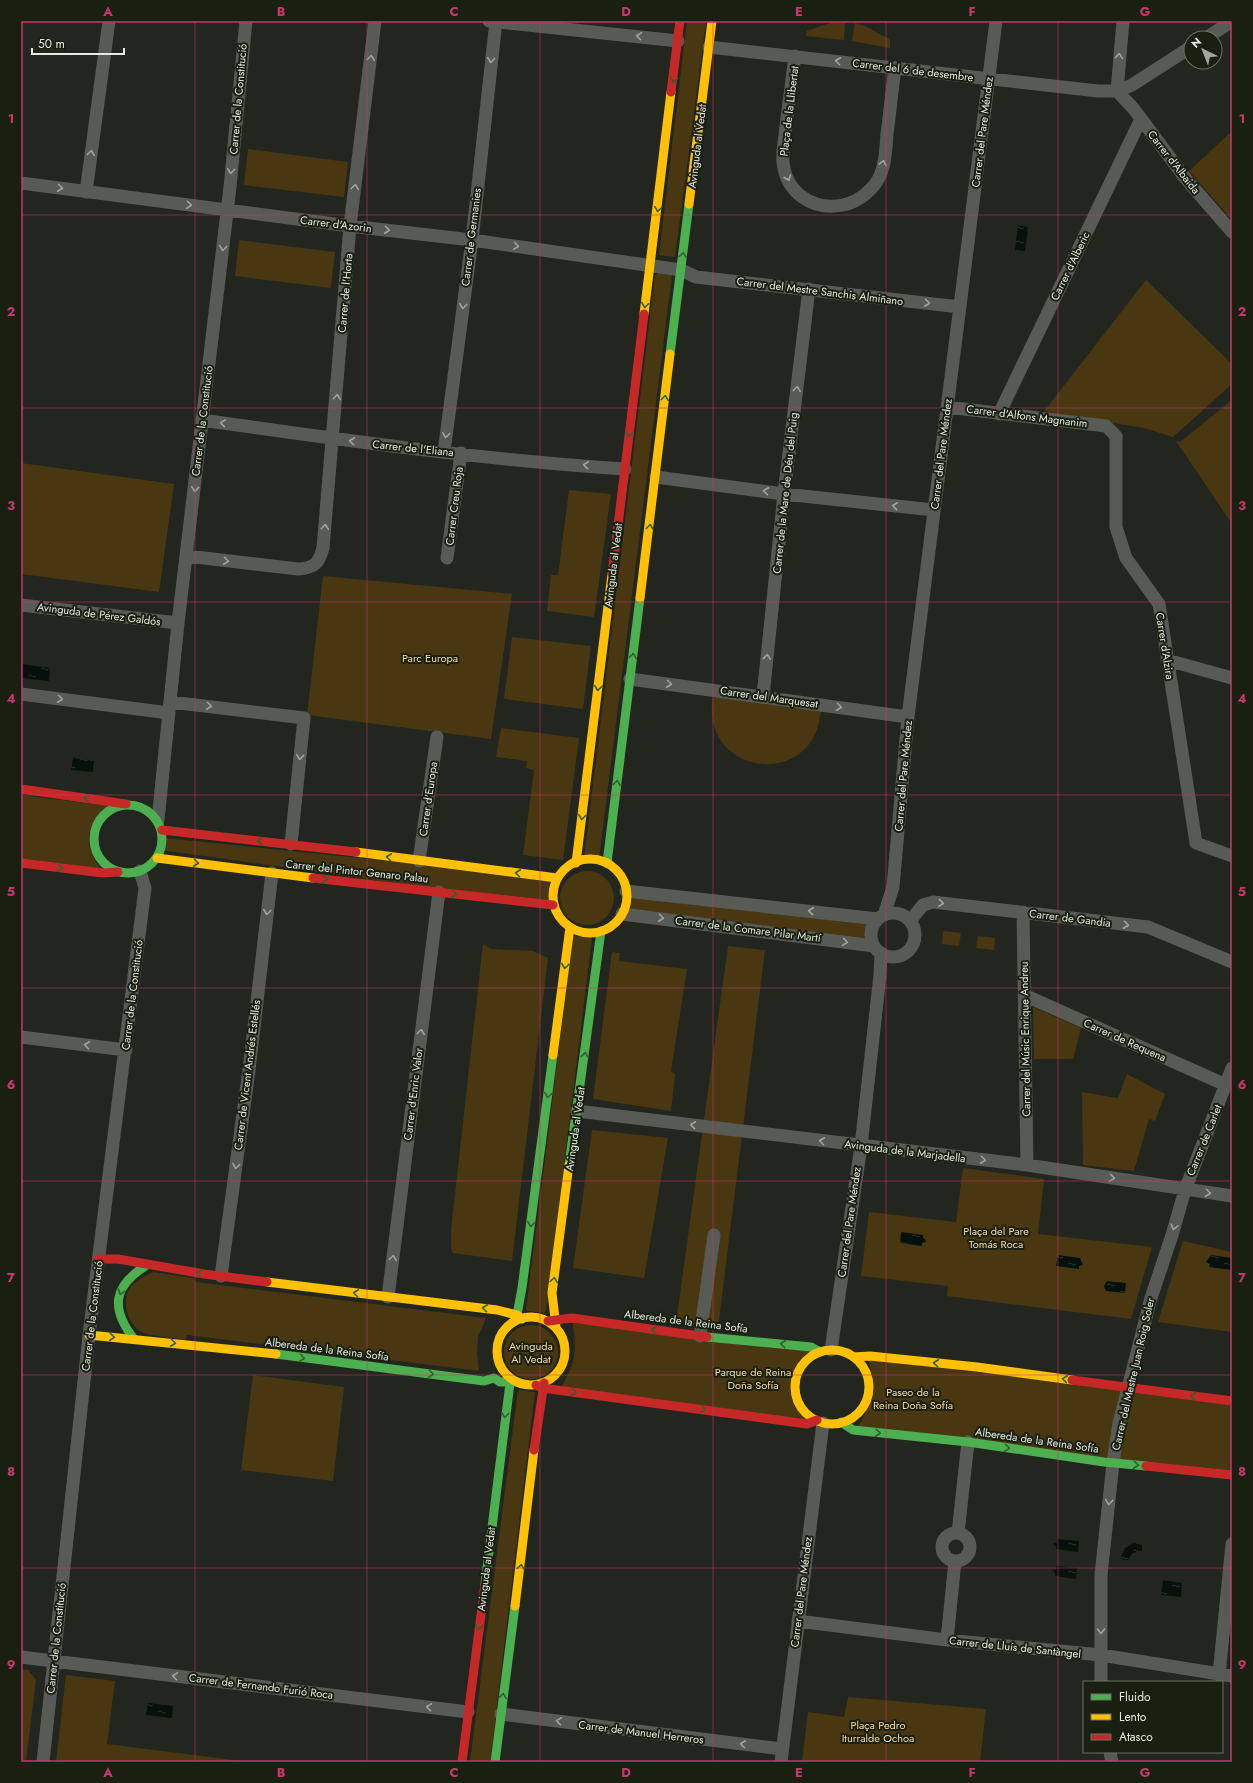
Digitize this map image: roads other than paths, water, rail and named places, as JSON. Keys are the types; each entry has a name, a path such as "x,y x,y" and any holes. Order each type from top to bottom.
{"street":[{"path":"86,192 109,21"},
{"name":"Carrer de la Constitució","path":"160,825 178,623 227,210 246,21"},
{"name":"Carrer de l'Horta","path":"187,556 298,569 308,568 316,564 320,559 323,548 333,439 350,226 375,21"},
{"path":"494,21 678,41"},
{"name":"Carrer de Germanies","path":"444,452 472,240 494,21"},
{"name":"Avinguda al Vedat","path":"576,863 680,21"},
{"name":"Avinguda al Vedat","path":"607,863 712,21"},
{"name":"Carrer del Pare Méndez","path":"881,917 893,887 908,717 996,21"},
{"path":"1122,21 1117,91 1132,85 1183,52"},
{"path":"1218,30 1232,21"},
{"name":"Carrer del 6 de desembre","path":"709,47 1098,91 1117,91"},
{"name":"Plaça de la Llibertat","path":"796,56 783,162 788,180 794,190 805,200 820,206 832,207 847,205 862,197 873,187 881,174 885,156 894,68"},
{"name":"Carrer d'Albaida","path":"1117,91 1141,119 1186,179 1232,232"},
{"name":"Carrer d'Alberic","path":"999,414 1141,119"},
{"name":"Carrer d'Azorin","path":"21,183 350,226 472,240 650,267"},
{"path":"650,267 681,270"},
{"name":"Carrer del Mestre Sanchis Almiñano","path":"681,270 696,277 960,307"},
{"name":"Carrer de la Mare de Déu del Puig","path":"763,696 784,494 809,289"},
{"name":"Carrer d'Alfons Magnanim","path":"947,407 1106,426"},
{"name":"Carrer de l'Eliana","path":"202,420 333,439 444,452 625,469"},
{"name":"Carrer d'Alzira","path":"1106,426 1116,436 1116,527 1126,558 1159,604 1196,843 1232,856"},
{"name":"Carrer Creu Roja","path":"448,558 460,453"},
{"path":"656,476 784,494 934,510"},
{"name":"Avinguda de Pérez Galdós","path":"21,605 178,623"},
{"path":"1168,660 1232,678"},
{"name":"Carrer del Marquesat","path":"630,679 908,717"},
{"path":"21,694 304,718 291,844"},
{"name":"Carrer d'Europa","path":"419,861 437,736"},
{"path":"21,788 141,806 151,812 160,825 164,838 157,858 140,871 130,873 103,873 21,863"},
{"path":"118,872 105,864 97,855 94,842 95,829 100,818 113,808 126,804"},
{"name":"Carrer del Pintor Genaro Palau","path":"160,825 291,844 557,878"},
{"name":"Carrer del Pintor Genaro Palau","path":"157,858 272,873 553,904"},
{"path":"595,859 607,863 619,874 626,891 626,901 622,914 612,925 601,931 582,932 570,927 558,916 553,904 553,890 557,878 568,866 576,863 595,859"},
{"name":"Carrer de la Constitució","path":"43,1762 89,1335 126,1050 145,888 140,871"},
{"name":"Carrer de Vicent Andrés Estellés","path":"222,1276 272,873"},
{"name":"Carrer del Pare Méndez","path":"893,887 905,917"},
{"path":"626,891 881,917 892,913 905,917 914,928 913,944 908,951 902,955 888,956 877,950 871,935 872,928 881,917"},
{"name":"Carrer d'Enric Valor","path":"388,1297 439,892"},
{"name":"Carrer de Gandia","path":"905,917 923,905 933,902 1148,927 1232,962"},
{"name":"Carrer del Músic Enrique Andreu","path":"1023,912 1027,1165"},
{"name":"Carrer de la Comare Pilar Martí","path":"622,914 877,950"},
{"path":"570,927 518,1319 503,1333 497,1348 498,1358 502,1368 511,1380 528,1386 541,1385 807,1424 820,1421"},
{"name":"Avinguda al Vedat","path":"553,1323 552,1293 601,931"},
{"name":"Carrer del Pare Méndez","path":"826,1351 861,1146 880,974 877,950"},
{"path":"880,974 895,956"},
{"name":"Carrer de Requena","path":"1024,995 1226,1085"},
{"path":"21,1037 126,1050"},
{"name":"Carrer de Carlet","path":"1184,1190 1232,1068"},
{"name":"Avinguda de la Marjadella","path":"577,1111 1027,1165 1184,1190 1232,1196"},
{"name":"Carrer del Mestre Juan Roig Soler","path":"1101,1681 1101,1575 1112,1463 1119,1423 1151,1298 1172,1235 1184,1190"},
{"path":"700,1336 714,1235"},
{"path":"98,1259 118,1259 146,1265 222,1276 497,1310 518,1319 534,1317 553,1323 562,1336 566,1347 565,1358 561,1368 554,1377 541,1385"},
{"path":"134,1338 122,1324 117,1313 118,1299 123,1285 130,1276 146,1265"},
{"name":"Albereda de la Reina Sofía","path":"553,1323 572,1318 700,1336 811,1346 826,1351"},
{"name":"Albereda de la Reina Sofía","path":"89,1335 134,1338 484,1381 494,1378 500,1382 511,1380"},
{"path":"826,1351 844,1352 853,1357 864,1368 868,1380 869,1392 865,1404 857,1414 834,1424 820,1421 810,1416 802,1408 797,1398 795,1387 797,1376 802,1366 810,1358 826,1351"},
{"path":"853,1357 870,1356 977,1367 1232,1401"},
{"name":"Avinguda al Vedat","path":"462,1762 511,1380"},
{"path":"495,1762 541,1385"},
{"name":"Carrer del Pare Méndez","path":"781,1755 798,1621 820,1421"},
{"name":"Albereda de la Reina Sofía","path":"841,1422 853,1430 968,1442 1112,1463 1232,1475"},
{"path":"958,1533 968,1442"},
{"path":"958,1533 969,1541 970,1548 967,1555 962,1560 955,1561 948,1558 943,1553 942,1546 945,1539 950,1534 958,1533"},
{"path":"1226,1676 1232,1544"},
{"path":"947,1640 955,1561"},
{"name":"Carrer de Lluís de Santàngel","path":"798,1621 947,1640 1101,1655 1226,1676"},
{"name":"Carrer de Fernando Furió Roca","path":"21,1657 468,1712"},
{"name":"Carrer de Manuel Herreros","path":"501,1714 781,1755"}],"water":[{"path":"1018,225 1028,227 1025,251 1015,250"},
{"path":"21,664 50,668 49,681 21,678"},
{"path":"73,758 94,761 93,772 71,770"},
{"path":"901,1232 923,1235 926,1242 922,1243 922,1246 900,1243"},
{"path":"1058,1255 1080,1258 1083,1265 1079,1266 1079,1269 1056,1266"},
{"path":"1211,1255 1232,1258 1232,1270 1209,1267 1210,1264 1206,1262"},
{"path":"1107,1281 1126,1283 1125,1293 1106,1291 1104,1286"},
{"path":"1057,1539 1079,1541 1078,1552 1056,1549 1056,1546 1053,1544 1057,1542"},
{"path":"1134,1543 1142,1545 1142,1551 1133,1553 1128,1560 1124,1560 1121,1557 1125,1548"},
{"path":"1056,1566 1077,1568 1076,1579 1055,1576 1055,1573 1052,1571 1056,1569"},
{"path":"1163,1580 1182,1583 1181,1597 1161,1595"},
{"path":"148,1703 173,1706 172,1718 146,1715"}],"park label":[{"name":"Parc Europa","path":"430,658"},
{"name":"Plaça del Pare Tomás Roca","path":"996,1237"},
{"name":"Avinguda Al Vedat","path":"531,1352"},
{"name":"Parque de Reina Doña Sofía","path":"753,1378"},
{"name":"Paseo de la Reina Doña Sofía","path":"913,1398"},
{"name":"Plaça Pedro Iturralde Ochoa","path":"878,1731"}]}
